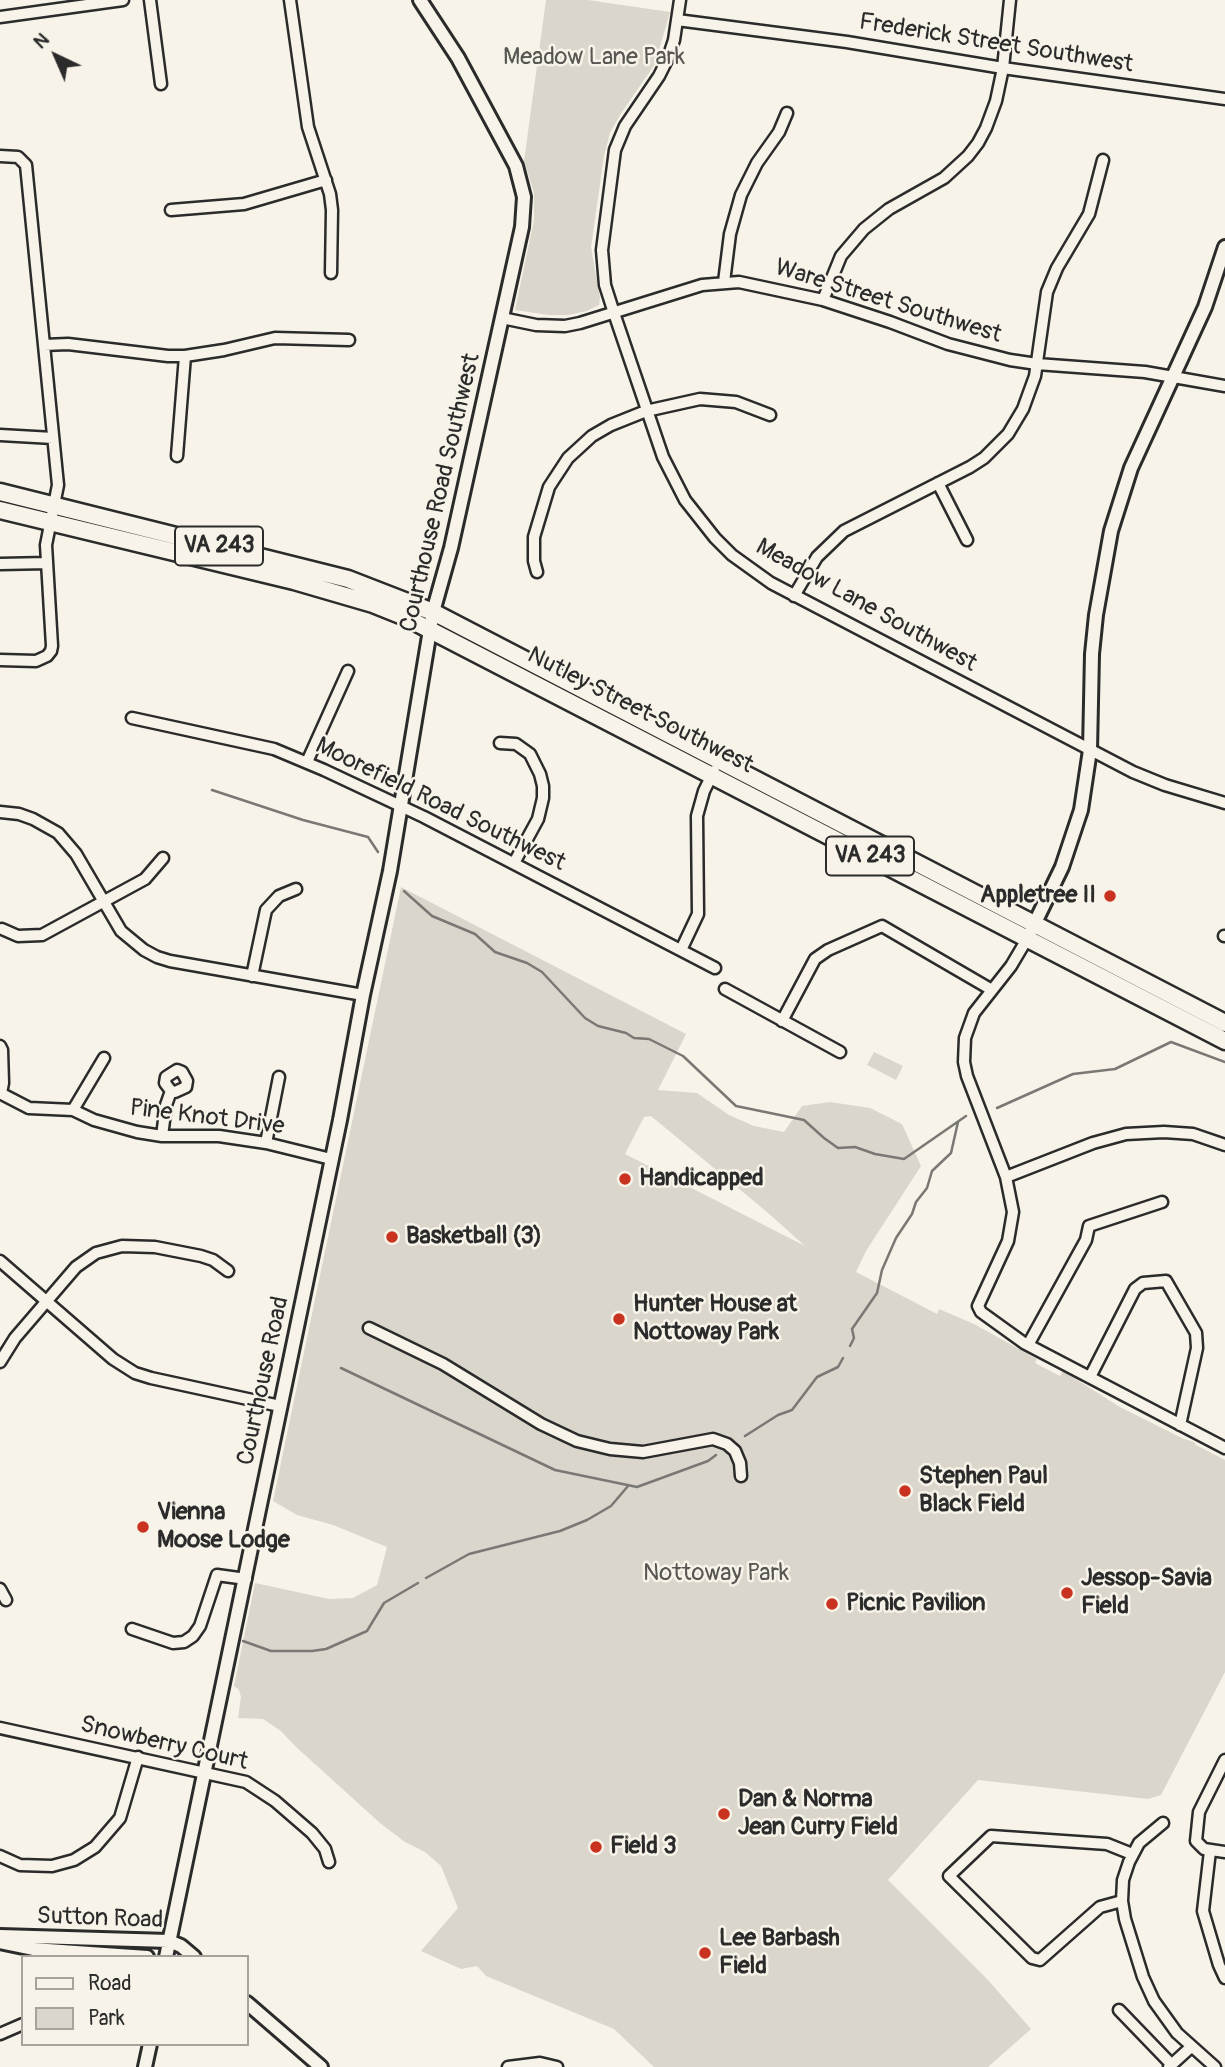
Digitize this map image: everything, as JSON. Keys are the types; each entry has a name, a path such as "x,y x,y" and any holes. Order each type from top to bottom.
{"main road":[{"name":"Nutley Street Southwest","path":"0,492 348,579 433,612 715,768"},
{"name":"Nutley Street Southwest","path":"0,510 340,593 373,604 430,629 715,768 1031,932 1225,1041"},
{"name":"Nutley Street Southwest","path":"1031,932 1225,1023"}],"street":[{"path":"0,17 123,0"},
{"path":"150,0 160,84"},
{"path":"290,0 308,127 326,180 332,211 331,273"},
{"name":"Courthouse Road Southwest","path":"359,1019 388,881 433,612 450,548 524,211 521,181 516,166 472,83 420,0"},
{"name":"Meadow Lane Southwest","path":"680,0 668,58 625,126 615,150 602,250 606,285 646,411 673,480 699,520 732,555 794,596 1090,750 1165,785 1225,803"},
{"path":"823,300 841,256 863,229 889,209 944,178 968,156 982,135 992,113 1003,68 1010,0"},
{"name":"Frederick Street Southwest","path":"677,20 860,44 1003,68 1225,99"},
{"path":"724,282 730,234 741,195 757,163 779,132 787,113"},
{"path":"0,156 15,157 26,164 58,485 46,545 52,646 47,656 42,659 0,660"},
{"path":"794,596 817,557 844,531 984,458 1008,434 1027,401 1037,364 1047,292 1057,268 1089,214 1103,160"},
{"path":"172,210 244,204 326,180"},
{"path":"1225,247 1205,307 1131,468 1107,547 1092,654 1090,750 1081,810 1069,849 1031,932 1011,967 974,1013 965,1038 964,1062 1013,1202 1008,1241 978,1306 981,1312 1028,1345 1225,1448"},
{"name":"Ware Street Southwest","path":"502,318 536,325 565,326 694,287 724,282 758,285 823,300 978,353 1037,364 1174,376 1225,386"},
{"path":"44,345 68,344 186,356 275,338 349,340"},
{"path":"177,456 186,356"},
{"path":"537,572 533,549 542,503 558,471 579,446 592,436 646,411 688,400 718,399 754,407 770,415"},
{"path":"0,435 53,438"},
{"path":"938,483 967,540"},
{"path":"0,564 47,564"},
{"path":"307,762 348,671"},
{"name":"Moorefield Road Southwest","path":"132,718 274,750 307,762 400,805 715,968"},
{"path":"500,743 516,744 530,754 543,786 538,819 514,863"},
{"path":"681,950 698,914 697,816 704,790 715,768"},
{"path":"0,812 33,819 58,833 76,854 121,931 138,946 157,957 363,995"},
{"path":"2,929 18,936 36,936 145,879 163,858"},
{"path":"252,976 266,910 279,896 296,889"},
{"path":"782,1021 815,959 828,950 882,926 992,990"},
{"path":"725,989 839,1052"},
{"name":"Courthouse Road","path":"166,1955 246,1579 279,1406 341,1120 359,1019"},
{"path":"0,1046 3,1083 0,1093"},
{"path":"73,1110 104,1058"},
{"path":"266,1143 279,1077"},
{"path":"162,1136 171,1090"},
{"name":"Pine Knot Drive","path":"0,1093 29,1108 73,1110 117,1128 162,1136 219,1136 266,1143 331,1159"},
{"path":"1006,1177 1093,1143 1126,1134 1193,1134 1225,1146"},
{"path":"1028,1345 1086,1240 1089,1226 1162,1202"},
{"path":"0,1362 15,1338 86,1259 108,1249 146,1246 201,1256 213,1260 228,1271"},
{"path":"0,1261 113,1359 135,1373 279,1406"},
{"path":"1090,1377 1136,1289 1143,1283 1166,1280 1196,1333 1196,1348 1180,1424"},
{"path":"369,1328 443,1364 541,1424 577,1441 610,1449 643,1452 713,1439 727,1444 734,1451 740,1463 741,1475"},
{"path":"132,1629 173,1643 184,1642 193,1636 200,1626 217,1576 246,1579"},
{"path":"0,1589 6,1600"},
{"name":"Snowberry Court","path":"0,1728 246,1782 259,1789 312,1833 325,1849 329,1861"},
{"path":"0,1856 19,1865 51,1866 74,1860 95,1847 120,1818 138,1758"},
{"path":"1225,1761 1203,1801 1196,1840 1204,1849 1225,1852"},
{"path":"1163,1823 1150,1832 1132,1854 1123,1880 1122,1901 1143,1977 1154,2001 1177,2034 1215,2067"},
{"path":"1122,1901 1100,1907 1040,1961 1032,1958 949,1876 991,1836 1107,1844 1132,1854"},
{"path":"1210,1850 1203,1911 1225,1978"},
{"name":"Sutton Road","path":"0,1936 169,1941 191,1955"},
{"path":"0,1942 33,1949 118,1955"},
{"path":"248,2004 321,2067"},
{"path":"1119,2010 1171,2066 1191,2047"},
{"path":"0,2035 21,2025"},
{"path":"145,2067 150,2046"},
{"path":"508,2067 540,2063 557,2067"}],"green space":[{"name":"Meadow Lane Park","path":"546,0 588,0 670,12 655,64 610,133 604,156 591,247 599,305 568,315 515,310 534,220 534,193 524,161"},
{"name":"Nottoway Park","path":"401,887 686,1034 658,1090 697,1093 729,1115 754,1126 784,1132 802,1106 830,1102 870,1108 902,1124 921,1166 866,1251 856,1272 937,1314 939,1309 974,1324 1037,1359 1035,1363 1060,1376 1063,1371 1120,1407 1194,1442 1225,1460 1225,1672 1161,1795 1148,1799 978,1780 888,1880 988,1980 1031,2029 988,2067 654,2067 614,2029 486,1976 477,1966 461,1969 421,1951 458,1908 441,1866 425,1852 405,1842 380,1823 281,1731 263,1719 238,1718 241,1697 234,1686 255,1583 329,1599 353,1598 377,1585 387,1547 333,1525 297,1515 273,1501","holes":["651,1116 805,1246 625,1154 644,1117"]},
{"path":"874,1052 903,1066 896,1080 867,1065"}],"waterway":[{"path":"212,790 303,820 368,837 378,852"},
{"path":"404,891 432,916 475,934 495,952 527,963 542,972 585,1018 598,1026 626,1033 634,1038 649,1039 683,1056 736,1106 804,1120 838,1148 855,1147 904,1159 966,1116"},
{"path":"997,1108 1073,1074 1115,1069 1171,1042 1225,1062"},
{"path":"850,1346 854,1338 852,1329 877,1293 882,1270 896,1238 927,1188 932,1171 951,1153 958,1122"},
{"path":"745,1436 778,1415 792,1410 817,1377 838,1367 843,1358"},
{"path":"341,1368 555,1470 637,1487 708,1461 716,1455"},
{"path":"426,1578 469,1554 560,1531 587,1520 611,1506 628,1486"},
{"path":"243,1641 271,1651 326,1649 367,1631 384,1603 418,1583"}],"place":[{"name":"Appletree II","path":"1110,896"},
{"name":"Handicapped","path":"625,1179"},
{"name":"Basketball (3)","path":"392,1237"},
{"name":"Hunter House at Nottoway Park","path":"619,1319"},
{"name":"Stephen Paul Black Field","path":"905,1491"},
{"name":"Vienna Moose Lodge","path":"143,1527"},
{"name":"Jessop-Savia Field","path":"1067,1593"},
{"name":"Picnic Pavilion","path":"832,1604"},
{"name":"Dan & Norma Jean Curry Field","path":"724,1814"},
{"name":"Field 3","path":"596,1847"},
{"name":"Lee Barbash Field","path":"705,1953"}]}
